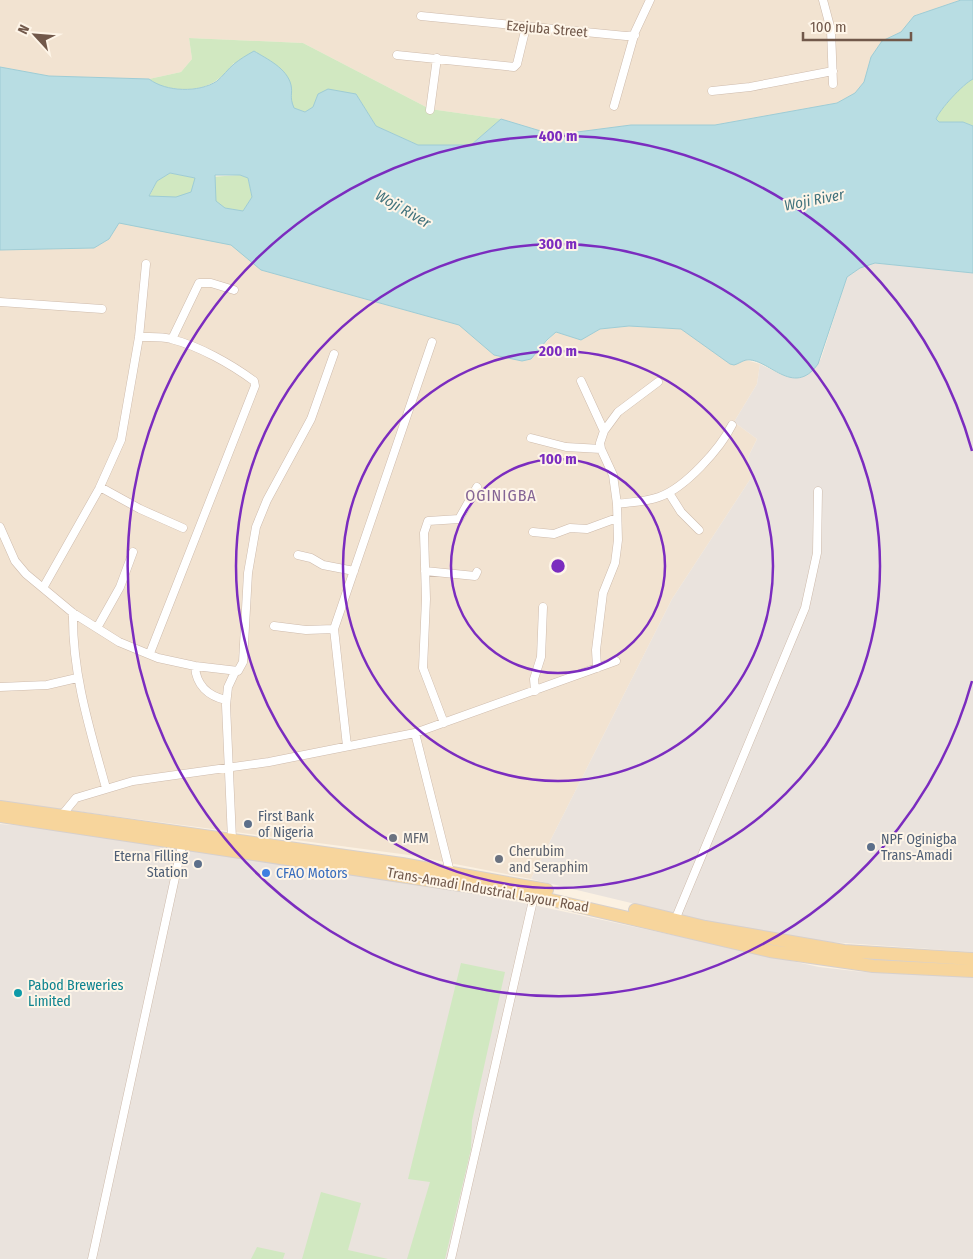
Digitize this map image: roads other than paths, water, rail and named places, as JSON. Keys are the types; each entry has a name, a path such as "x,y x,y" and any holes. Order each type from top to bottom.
{"main road":[{"name":"Trans-Amadi Industrial Layour Road","path":"0,807 62,815 534,896 770,951 873,959 973,971"},
{"name":"Trans-Amadi Industrial Layour Road","path":"0,816 183,837 232,839 450,872 553,891 675,920 873,959 973,959"}],"street":[{"path":"614,106 634,35 650,0"},
{"path":"823,0 831,30 832,84"},
{"name":"Ezejuba Street","path":"421,16 526,27 634,35"},
{"path":"397,55 516,66 526,27"},
{"path":"430,110 437,58"},
{"path":"712,91 750,87 833,71"},
{"path":"43,588 100,487 122,437 139,337 146,264"},
{"path":"172,339 199,283 211,283 234,290"},
{"path":"0,302 102,309"},
{"path":"139,337 172,339 207,355 216,356 254,381 255,386 150,653"},
{"path":"347,746 334,629 432,342"},
{"path":"0,527 3,541 18,567 73,613 119,642 150,653 158,658 235,672 241,669 248,573 256,527 267,500 312,418 334,354"},
{"path":"581,381 604,431"},
{"path":"597,668 598,630 603,593 616,555 618,518 614,475 601,449 604,431 618,412 658,382"},
{"path":"617,504 654,499 669,492 720,446 732,425"},
{"path":"531,438 566,447 601,449"},
{"path":"100,487 146,512 183,528"},
{"path":"444,723 424,668 426,525 431,520 459,519 477,487"},
{"path":"675,920 805,608 817,553 818,491"},
{"path":"669,492 681,512 699,530"},
{"path":"533,532 554,534 570,528 587,529 618,518"},
{"path":"97,628 120,587 133,552"},
{"path":"298,555 311,558 322,565 354,571"},
{"path":"425,571 475,576 478,572"},
{"path":"535,691 534,679 542,657 543,607"},
{"path":"73,613 77,678 106,788"},
{"path":"274,626 306,630 334,629"},
{"path":"62,815 76,798 106,788 151,778 230,769 415,733 616,661"},
{"path":"195,666 196,681 219,699 226,700"},
{"path":"232,839 226,700 228,687 235,672"},
{"path":"0,686 47,684 77,678"},
{"path":"415,733 450,872"},
{"path":"92,1259 183,837"},
{"path":"450,1259 534,896"}],"water":[{"name":"Woji River","path":"961,0 973,0 973,79 952,97 936,119 939,122 963,122 973,126 973,273 875,263 860,268 847,277 818,364 809,374 799,378 781,374 754,361 746,360 734,365 730,364 681,329 629,326 600,329 581,340 556,332 531,359 522,361 494,355 459,325 261,270 231,245 119,223 109,239 94,248 0,250 0,67 49,76 149,79 173,89 192,89 201,88 217,81 234,64 254,51 281,69 289,79 294,108 305,112 313,107 318,94 328,89 356,94 376,126 418,145 471,145 501,119 554,135 631,125 715,125 837,103 855,93 864,82 871,57 882,41 901,32 914,16","holes":["170,173 195,178 191,192 176,197 149,196 157,181","215,175 240,175 248,178 252,197 243,211 225,208 216,201"]}],"place":[{"name":"First Bank of Nigeria","path":"248,824"},
{"name":"MFM","path":"393,838"},
{"name":"NPF Oginigba Trans-Amadi","path":"871,847"},
{"name":"Cherubim and Seraphim","path":"499,859"},
{"name":"Eterna Filling Station","path":"198,864"},
{"name":"CFAO Motors","path":"266,873"},
{"name":"Pabod Breweries Limited","path":"18,993"}],"district":[{"name":"OGINIGBA","path":"501,495"}]}
